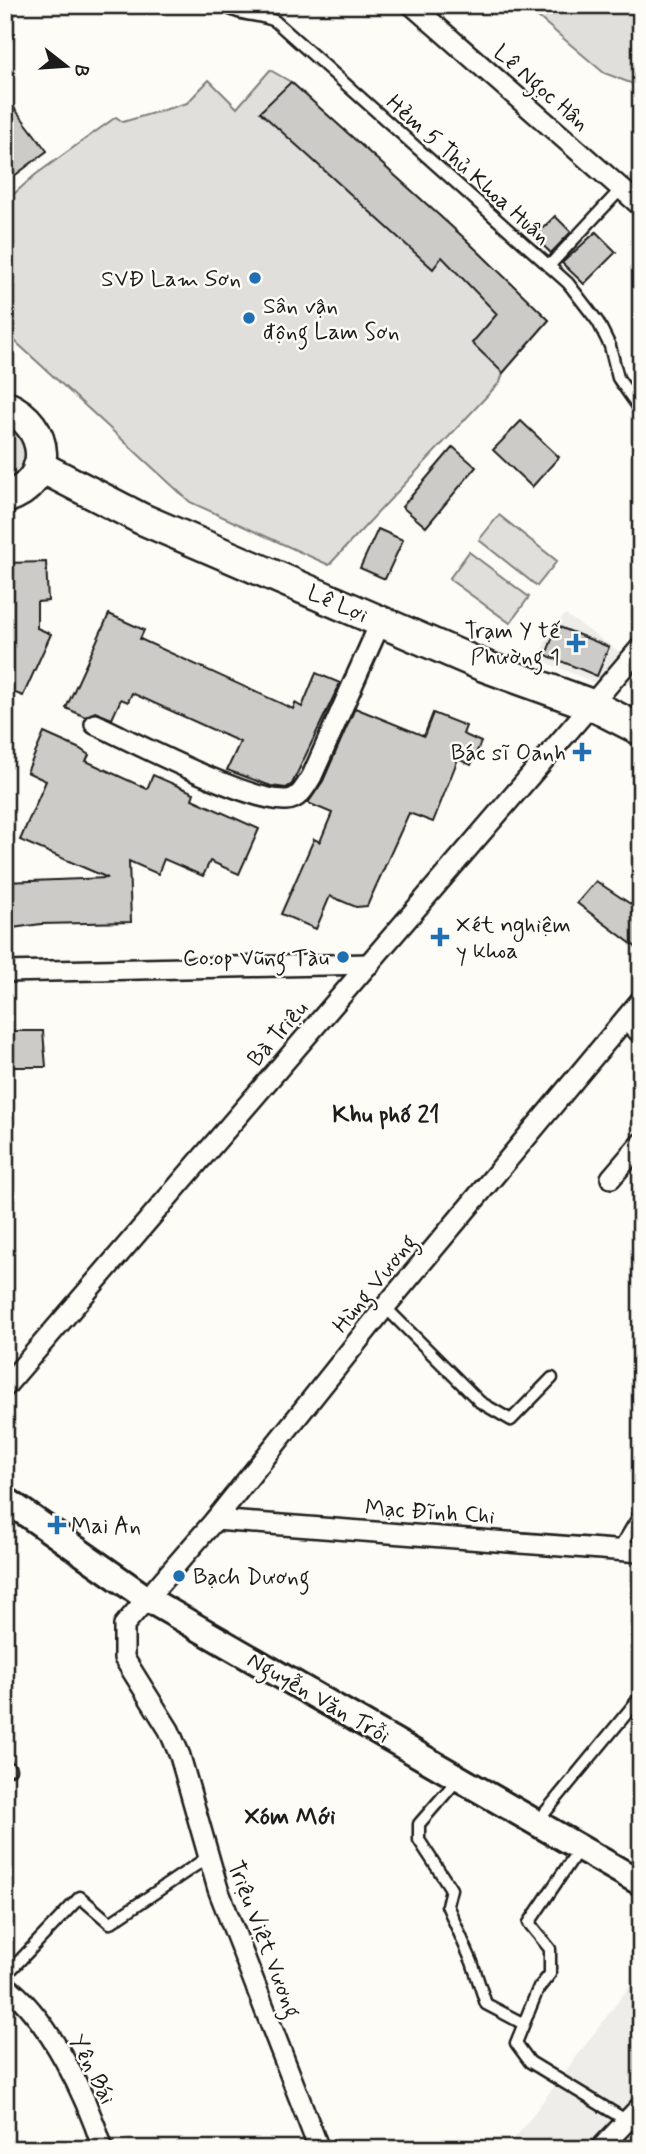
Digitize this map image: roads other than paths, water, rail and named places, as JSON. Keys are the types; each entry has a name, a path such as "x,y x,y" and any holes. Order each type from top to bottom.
{"main road":[{"path":"5,406 31,422 42,450 33,480 22,491 5,498"},
{"name":"Lê Lợi","path":"39,466 142,519 484,667 592,705 641,730"}],"street":[{"name":"Lê Ngọc Hân","path":"412,5 641,206"},
{"path":"95,724 256,794 287,801 296,797 312,776 381,621"},
{"name":"Bà Triệu","path":"5,1387 641,647"},
{"path":"5,972 370,964"},
{"name":"Hùng Vương","path":"146,1598 215,1520 385,1307 641,1000"},
{"path":"626,1018 641,1034"},
{"path":"611,1178 641,1143"},
{"name":"Nguyễn Văn Trỗi","path":"5,1499 146,1598 641,1883"},
{"name":"Mạc Đĩnh Chi","path":"215,1520 641,1552"},
{"name":"Triệu Việt Vương","path":"146,1598 124,1625 124,1658 169,1730 180,1756 193,1791 208,1857 319,2149"},
{"name":"Yên Bái","path":"5,1985 14,1991 61,2051 81,2090 103,2149"},
{"path":"600,2149 637,2119"}],"lane":[{"name":"Hẻm 5 Thủ Khoa Huân","path":"224,5 234,13 263,16 275,21 568,282 598,322 610,346 618,378 641,411"},
{"path":"549,266 621,189"},
{"path":"385,1307 480,1402 510,1420 552,1378"},
{"path":"619,1549 641,1512"},
{"path":"537,1822 641,1696"},
{"path":"459,1778 419,1824 419,1840 451,1889 447,1905 472,1962 486,2004 522,2023"},
{"path":"580,1848 529,1923 550,1949 550,1974 538,1989 516,2042 530,2062 637,2119"},
{"path":"5,1976 80,1897 110,1923 208,1857"}],"place":[{"name":"SVĐ Lam Sơn","path":"255,278"},
{"name":"Sân vận động Lam Sơn","path":"249,318"},
{"name":"Trạm Y tế Phường 1","path":"576,643"},
{"name":"Bác sĩ Oanh","path":"582,752"},
{"name":"Xét nghiệm y khoa","path":"440,937"},
{"name":"Co.op Vũng Tàu","path":"343,957"},
{"name":"Mai An","path":"57,1525"},
{"name":"Bạch Dương","path":"179,1576"}],"district":[{"name":"Khu phố 21","path":"386,1114"},
{"name":"Xóm Mới","path":"290,1816"}]}
